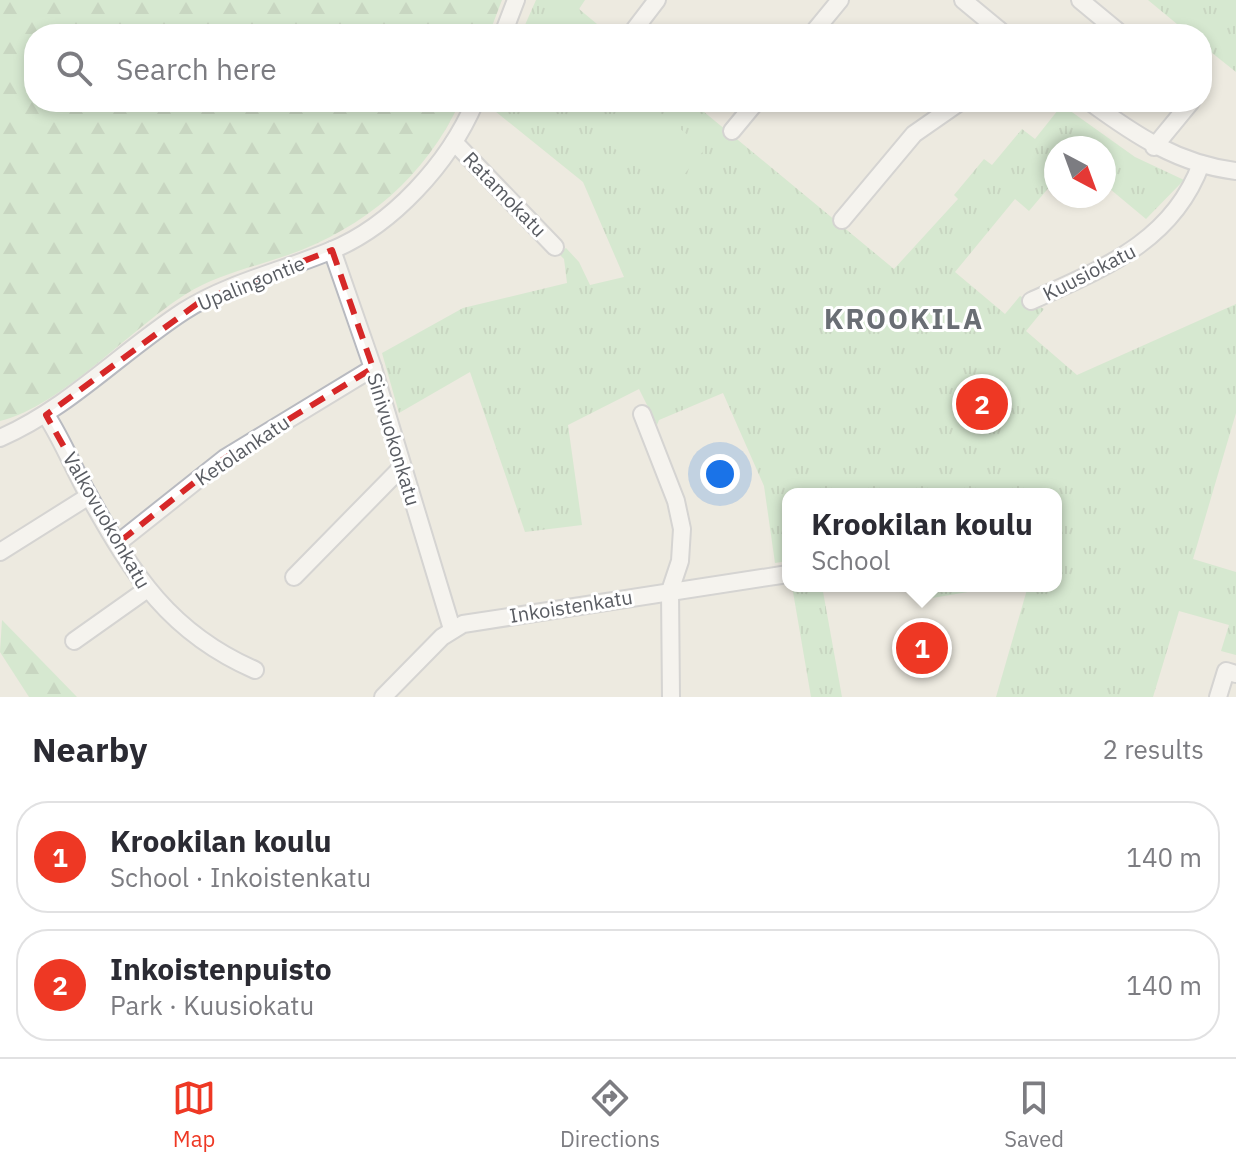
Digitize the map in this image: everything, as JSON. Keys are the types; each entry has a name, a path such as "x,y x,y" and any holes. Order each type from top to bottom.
{"street":[{"path":"507,24 516,0"},
{"path":"639,24 657,0"},
{"path":"820,24 840,0"},
{"path":"963,0 992,24"},
{"path":"1080,0 1109,24"},
{"name":"Upalingontie","path":"0,438 46,415 201,301 332,250 389,213 454,142 470,112"},
{"path":"732,131 748,112"},
{"path":"842,220 914,134 946,112"},
{"path":"1104,112 1154,147 1201,164 1236,171"},
{"path":"1154,147 1183,112"},
{"name":"Ratamokatu","path":"454,142 555,247"},
{"name":"Kuusiokatu","path":"1031,301 1141,246 1187,192 1201,164"},
{"name":"Sinivuokonkatu","path":"332,250 373,368 452,629"},
{"name":"Ketolankatu","path":"118,543 216,465 373,368"},
{"path":"642,414 676,501 682,529 680,561 670,591 671,697"},
{"name":"Valkovuokonkatu","path":"46,415 89,496 146,590 209,648 255,670"},
{"path":"294,577 402,467"},
{"path":"0,552 89,496"},
{"name":"Inkoistenkatu","path":"383,697 452,629 485,619 782,575"},
{"path":"74,641 146,590"},
{"path":"1218,697 1226,671 1236,674"}],"highlighted area":[{"path":"332,250 373,368 225,458 118,543 46,415 201,301"}],"green space":[{"path":"0,0 502,0 493,24 24,24 24,112 455,112 430,153 411,176 367,214 316,244 198,287 164,309 47,400 0,421"},
{"path":"536,0 585,0 579,9 597,24 525,24"},
{"path":"1148,0 1236,0 1236,72 1212,53 1212,24 1177,24"},
{"path":"496,112 704,112 894,269 958,199 954,195 984,159 992,165 1022,129 1035,139 1056,112 1072,112 1106,136 1044,136 1044,193 1029,211 1015,199 955,272 1005,314 1020,296 1044,309 1026,331 1077,375 1236,304 1236,413 1193,559 1236,572 1236,655 1221,651 1229,625 1179,611 1153,697 996,697 1026,592 1062,592 1062,488 782,488 782,562 775,563 764,486 723,393 659,420 657,425 639,389 568,425 582,525 525,532 470,372 399,413 382,353 463,308 567,283 564,259 558,253 566,248 579,262 590,285 624,277 583,182"},
{"path":"616,112 659,112 705,149 669,193 598,135"},
{"path":"1116,143 1135,157 1184,180 1146,219 1116,194"},
{"path":"793,592 823,592 842,697 811,697"},
{"path":"919,592 968,592 920,600"},
{"path":"2,620 77,697 29,697 0,652"}],"place":[{"name":"Inkoistenpuisto","path":"982,404"},
{"name":"Krookilan koulu","path":"922,648"}],"district":[{"name":"KROOKILA","path":"904,318"}]}
